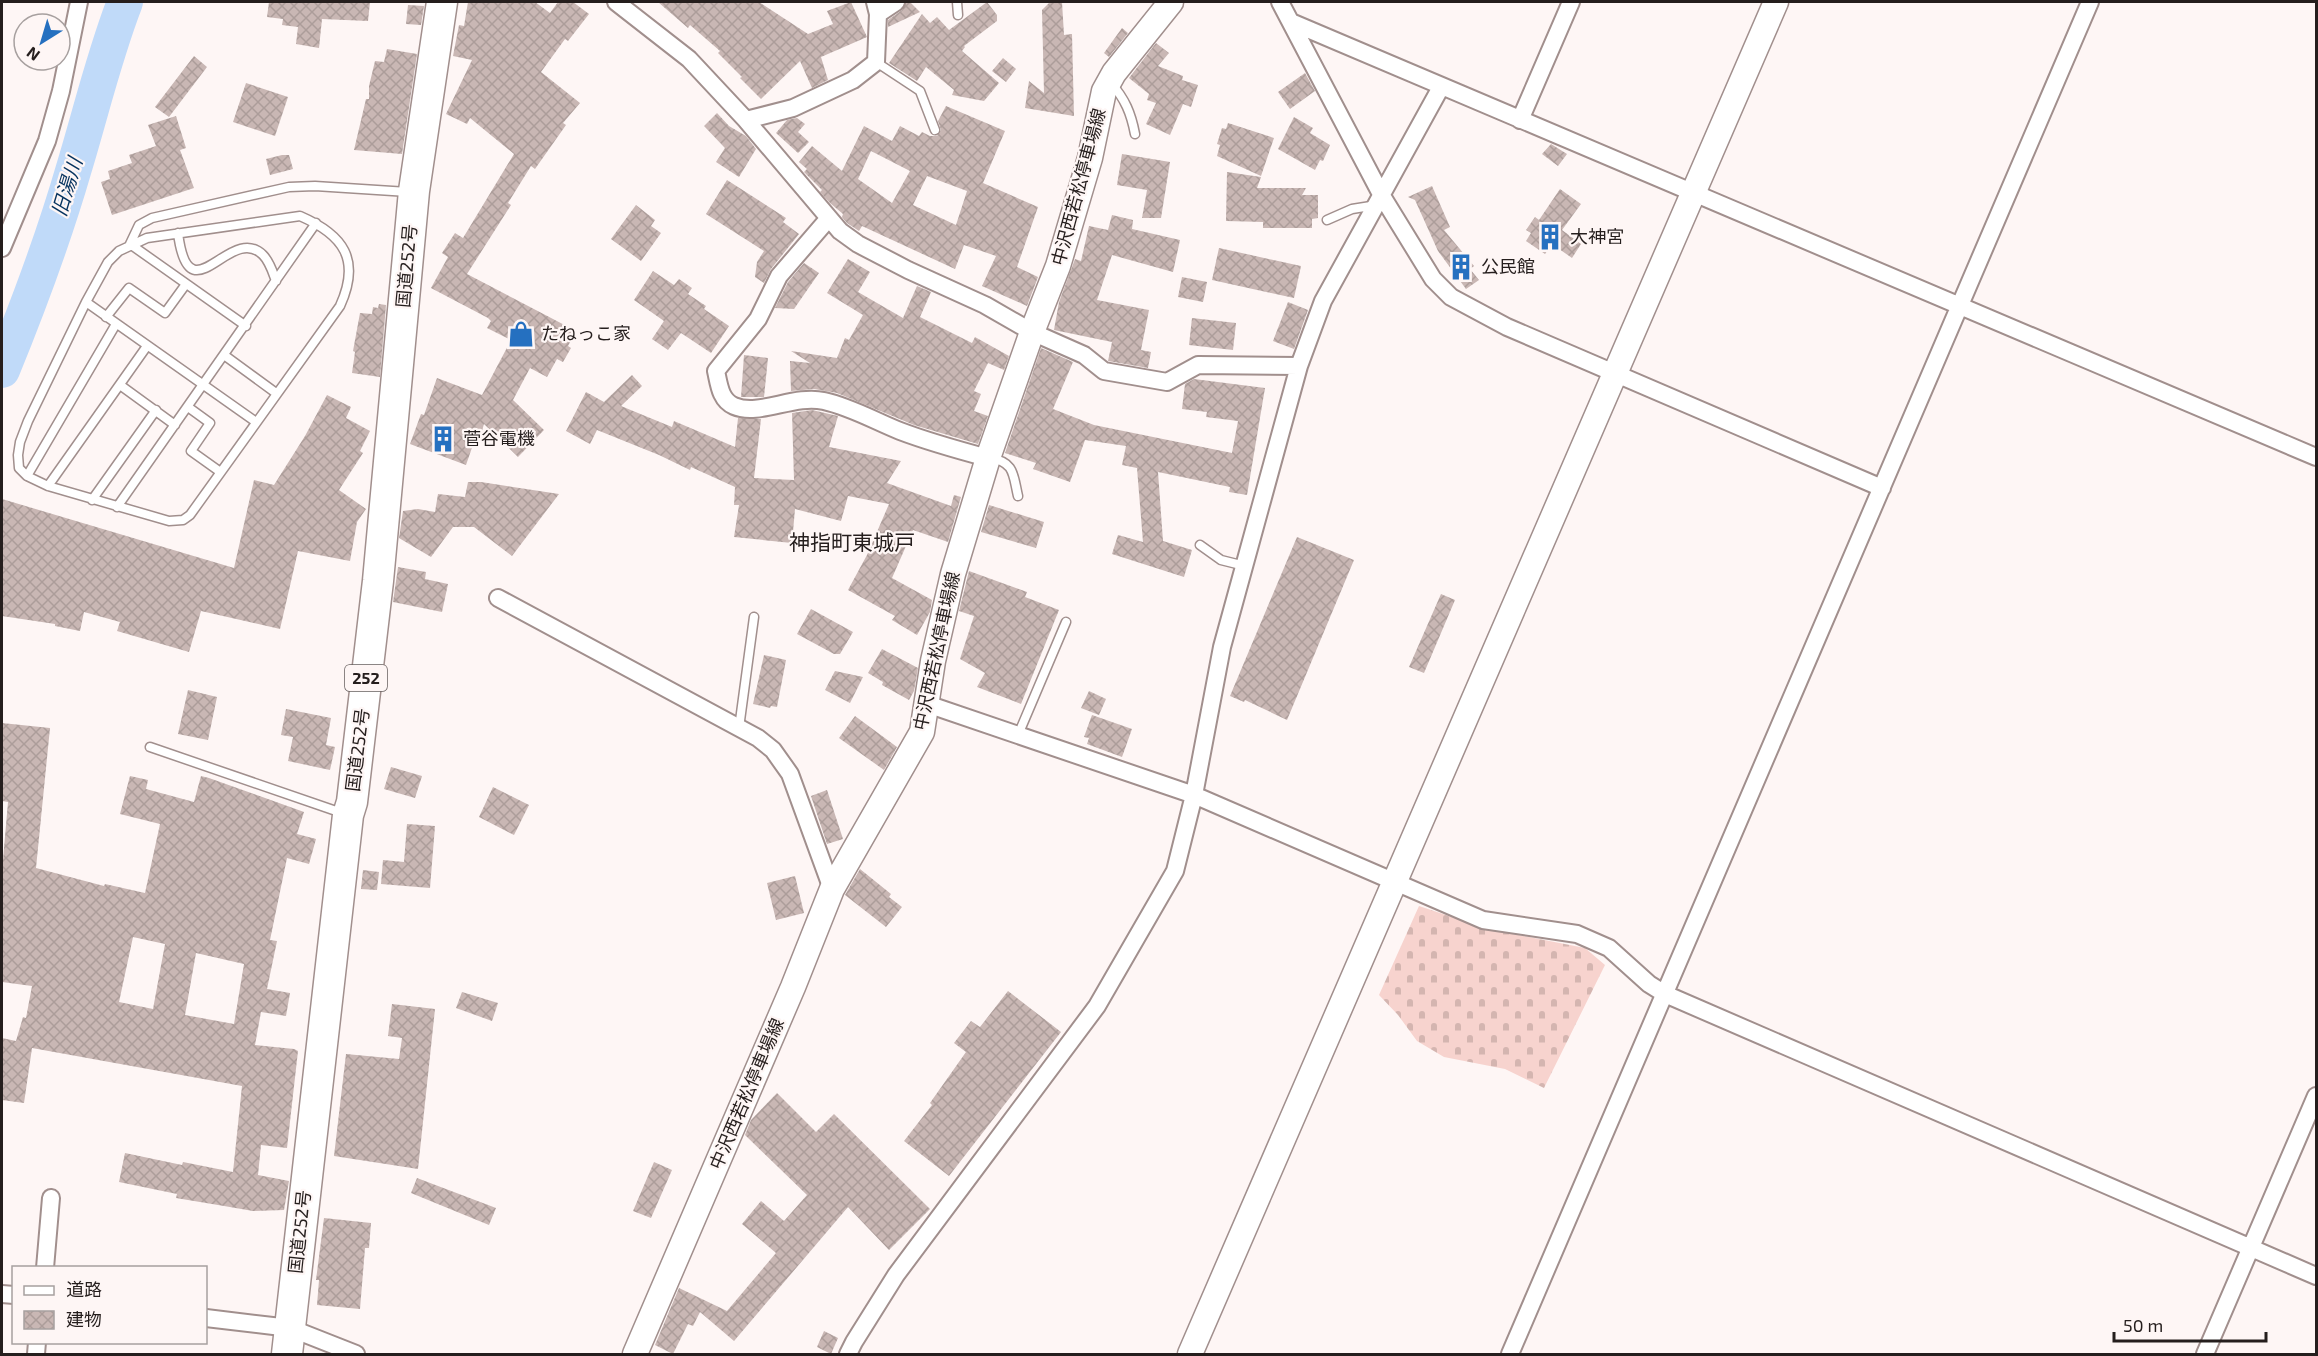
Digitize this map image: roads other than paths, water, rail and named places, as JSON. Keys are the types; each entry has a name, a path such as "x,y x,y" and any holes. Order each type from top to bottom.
{"highway":[{"name":"国道252号","path":"289,1341 348,815 352,802 378,581 414,191 442,2"}],"street":[{"path":"2,248 47,141 61,92 79,2"},
{"path":"616,2 634,8 689,59 746,120 840,231 858,244 984,305 1032,332 1084,355 1104,371 1167,382 1198,365 1299,366"},
{"path":"746,120 793,108 853,80 876,62 876,8 896,2"},
{"name":"中沢西若松停車場線","path":"635,1354 793,987 832,889 922,732 933,660 953,574 988,458 1032,332 1058,266 1090,158 1104,91 1109,81 1171,2"},
{"path":"1280,2 1380,200 1433,279 1452,297 1507,327 1882,488"},
{"path":"1520,120 1571,2"},
{"path":"1190,1354 1776,2"},
{"path":"1510,1354 2090,2"},
{"path":"1291,22 2316,457"},
{"path":"848,1354 896,1275 1097,1006 1175,871 1194,795 1222,647 1299,366 1323,301 1441,87"},
{"path":"829,218 779,276 758,319 716,371 721,393 727,403 736,408 757,408 786,401 809,399 823,401 852,410 930,442 988,458"},
{"path":"498,598 758,738 773,750 790,774 832,889"},
{"path":"927,704 1194,795 1483,920 1577,934 1609,948 1648,984 1665,994 2316,1276"},
{"path":"2205,1354 2316,1096"},
{"path":"45,1266 51,1198"},
{"path":"207,1318 289,1341 356,1354"}],"lane":[{"path":"957,2 958,15"},
{"path":"876,62 920,91 935,130"},
{"path":"1109,81 1122,95 1132,115 1134,134"},
{"path":"130,244 139,225 153,218 289,187 315,186 414,191"},
{"path":"1327,220 1380,200"},
{"path":"300,216 316,223 339,241 347,254 350,273 348,289 340,306 219,471 190,515 183,520 169,521 48,486 27,476 19,468 18,455 28,421 108,262 130,244 147,238 178,233 300,216"},
{"path":"117,507 316,223"},
{"path":"178,233 181,255 189,265 197,270 211,267 236,249 244,247 254,249 264,256 276,281"},
{"path":"130,244 246,326"},
{"path":"106,316 129,288 165,313 186,284"},
{"path":"86,302 255,422"},
{"path":"27,476 116,324"},
{"path":"48,486 147,346"},
{"path":"224,355 276,393"},
{"path":"120,385 176,425"},
{"path":"188,407 210,423 191,451 219,471"},
{"path":"92,500 156,410"},
{"path":"988,458 1001,460 1012,468 1018,496"},
{"path":"1200,545 1221,560 1245,566"},
{"path":"739,728 754,617"},
{"path":"1018,735 1066,622"},
{"path":"150,747 348,815"}],"waterway":[{"name":"旧湯川","path":"2,370 58,219 104,63 125,2"}],"place":[{"name":"大神宮","path":"1550,237"},
{"name":"公民館","path":"1461,267"},
{"name":"たねっこ家","path":"521,334"},
{"name":"菅谷電機","path":"443,439"}],"district":[{"name":"神指町東城戸","path":"852,543"}]}
